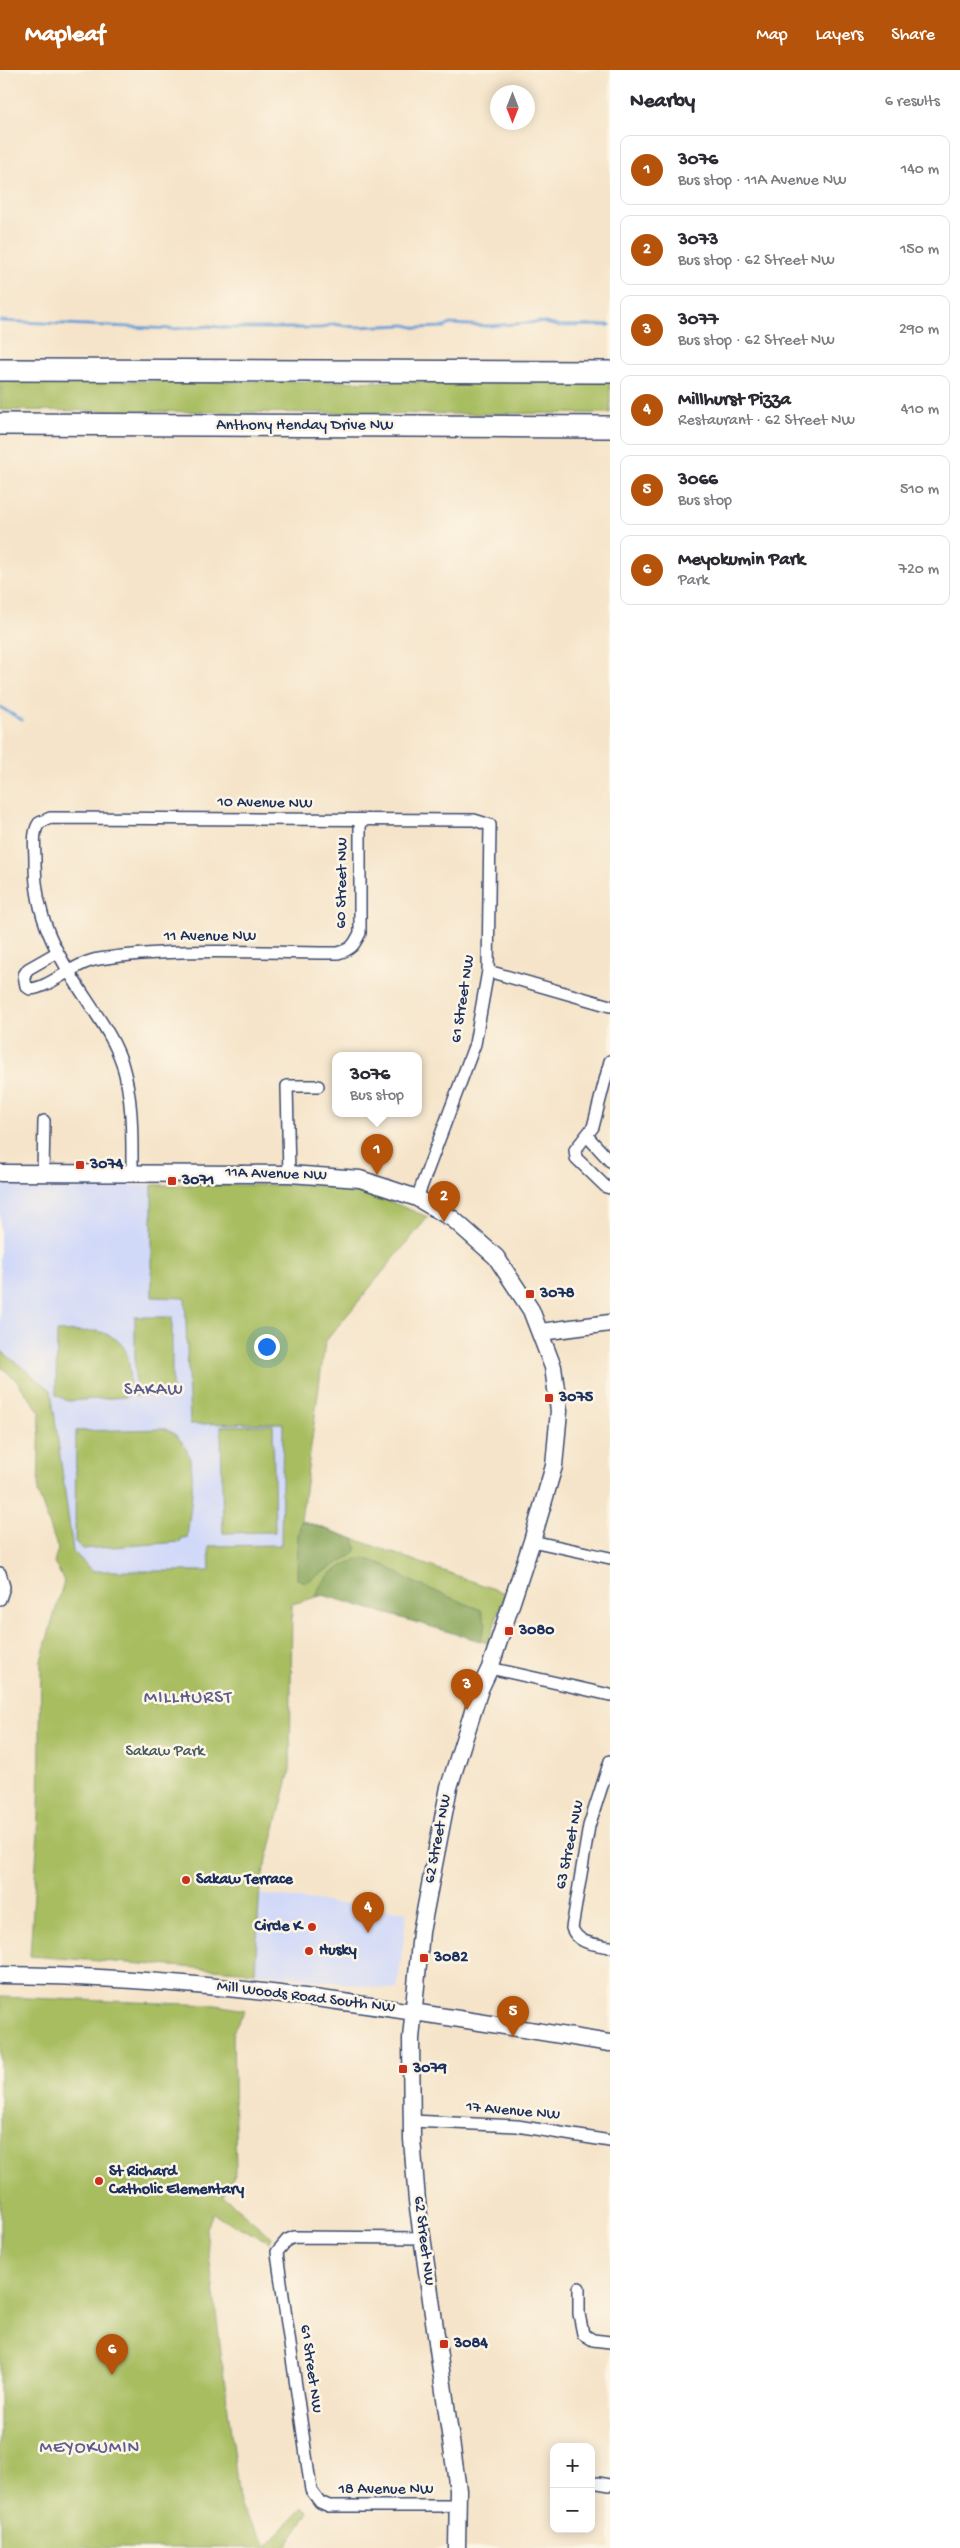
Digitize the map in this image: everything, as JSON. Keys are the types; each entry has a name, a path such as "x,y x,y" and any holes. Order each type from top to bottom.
{"highway":[{"path":"0,370 610,372"},
{"name":"Anthony Henday Drive NW","path":"0,424 610,427"},
{"path":"0,434 79,425"}],"street":[{"name":"10 Avenue NW","path":"56,953 37,897 35,834 40,823 50,818 360,821 474,820 490,825"},
{"name":"60 Street NW","path":"354,946 360,933 360,821"},
{"name":"61 Street NW","path":"417,1198 475,1044 488,971 490,825"},
{"name":"11 Avenue NW","path":"56,953 28,969 24,975 26,986 30,989 37,989 67,971 95,959 136,953 338,952 354,946"},
{"path":"56,953 113,1039 122,1064 131,1103 132,1172"},
{"path":"488,971 610,1006"},
{"path":"610,1061 593,1127 588,1137 576,1147 576,1158 606,1187 610,1188"},
{"path":"289,1174 287,1086 318,1086"},
{"path":"43,1173 44,1121"},
{"path":"588,1137 610,1161"},
{"name":"11A Avenue NW","path":"0,1173 289,1174 360,1179 417,1198"},
{"name":"62 Street NW","path":"417,1198 459,1224 496,1257 523,1296 541,1332 553,1367 558,1421 554,1466 532,1541 490,1668 480,1690 447,1796 421,1932 410,2058 412,2121 421,2238 459,2506 457,2548"},
{"path":"541,1332 610,1323"},
{"path":"532,1541 610,1558"},
{"path":"0,1573 4,1587 0,1599"},
{"path":"490,1668 610,1695"},
{"name":"63 Street NW","path":"610,1761 589,1826 573,1920 576,1936 585,1942 610,1946"},
{"name":"Mill Woods Road South NW","path":"0,1975 99,1978 241,1989 414,2011 610,2044"},
{"name":"17 Avenue NW","path":"412,2121 517,2126 610,2141"},
{"name":"61 Street NW","path":"316,2497 311,2490 277,2252 281,2245 294,2237 421,2238"},
{"path":"579,2288 579,2314 583,2334 593,2340 610,2342"},
{"name":"18 Avenue NW","path":"316,2497 329,2506 459,2506"}],"shaded area":[{"path":"0,1185 152,1185 152,1296 185,1298 190,1424 283,1422 281,1545 210,1546 210,1571 92,1571 73,1551 51,1390 0,1350"},
{"path":"259,1894 407,1912 397,1990 255,1972"}],"green space":[{"path":"0,381 610,382 610,413 454,414 0,410"},
{"name":"Sakaw Park","path":"152,1185 318,1185 371,1194 428,1217 325,1342 301,1520 505,1593 488,1643 323,1595 292,1604 290,1771 260,1886 255,1972 30,1956 39,1817 41,1660 64,1581 54,1562 58,1549 38,1493 40,1412 16,1380 0,1366 0,1350 51,1390 73,1551 92,1571 210,1571 209,1546 281,1545 283,1423 190,1424 185,1298 152,1297"},
{"path":"135,1317 172,1317 172,1396 135,1396"},
{"path":"98,1331 110,1336 124,1347 129,1363 130,1394 126,1397 68,1401 56,1395 57,1332"},
{"path":"273,1425 275,1532 223,1533 221,1426"},
{"path":"166,1429 178,1438 186,1449 191,1463 192,1493 187,1538 181,1538 181,1542 83,1549 75,1542 76,1431"},
{"path":"301,1521 354,1539 357,1548 354,1554 306,1582 297,1579 298,1535"},
{"path":"364,1558 384,1565 413,1582 481,1610 486,1624 480,1641 323,1595 316,1597 323,1582 334,1571"},
{"name":"St Richard Catholic Elementary","path":"0,1997 216,2005 245,2010 233,2032 236,2172 223,2196 271,2237 269,2242 213,2214 206,2230 240,2507 266,2546 303,2507 309,2511 286,2548 0,2548"}],"waterway":[{"path":"0,321 173,329 210,326 228,328 321,328 333,324 355,327 406,325 417,328 445,327 450,324 489,326 541,322 558,326 610,325"},
{"path":"0,707 22,720"}],"place":[{"name":"3074","path":"80,1165"},
{"name":"3076","path":"377,1175"},
{"name":"3071","path":"172,1181"},
{"name":"3073","path":"444,1222"},
{"name":"3078","path":"530,1294"},
{"name":"3075","path":"549,1398"},
{"name":"3080","path":"509,1631"},
{"name":"3077","path":"467,1710"},
{"name":"Sakaw Terrace","path":"186,1880"},
{"name":"Circle K","path":"312,1927"},
{"name":"Millhurst Pizza","path":"368,1933"},
{"name":"Husky","path":"309,1951"},
{"name":"3082","path":"424,1958"},
{"name":"3066","path":"513,2037"},
{"name":"3079","path":"403,2069"},
{"name":"St Richard Catholic Elementary","path":"99,2181"},
{"name":"3084","path":"444,2344"},
{"name":"Meyokumin Park","path":"112,2375"}],"district":[{"name":"SAKAW","path":"154,1390"},
{"name":"MILLHURST","path":"188,1698"},
{"name":"MEYOKUMIN","path":"90,2448"}]}
